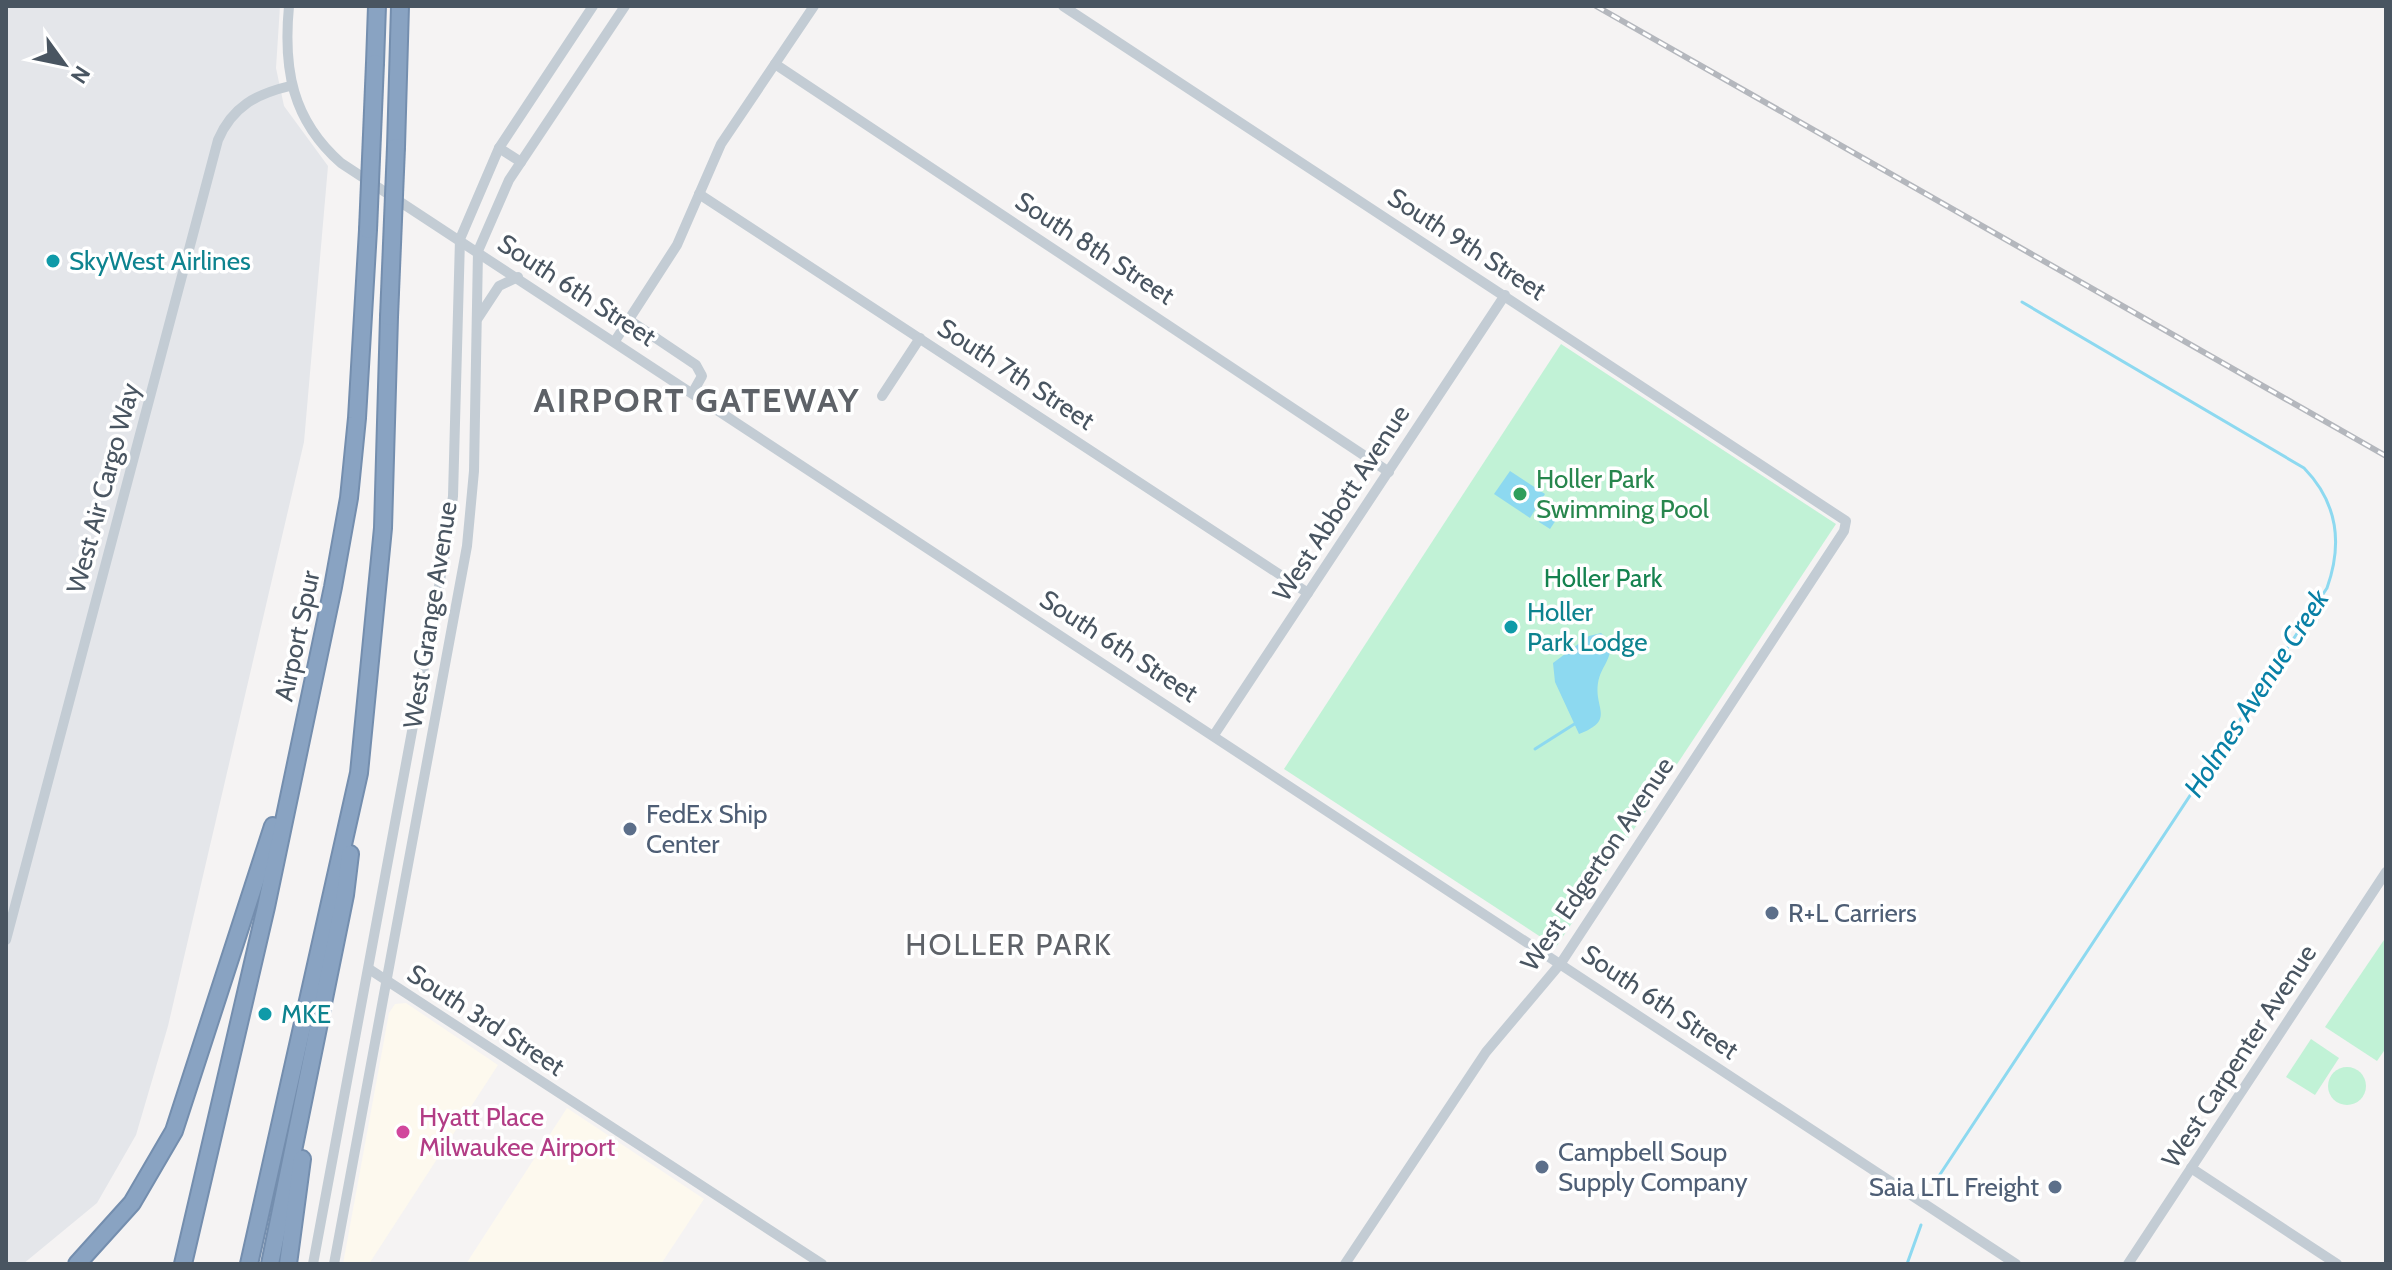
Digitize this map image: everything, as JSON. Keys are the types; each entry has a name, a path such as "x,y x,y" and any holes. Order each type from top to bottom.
{"highway":[{"name":"Airport Spur","path":"183,1264 262,922 349,498 368,230 377,6"},
{"path":"270,1264 345,895 359,773 383,528 400,6"},
{"path":"77,1264 132,1203 174,1131 296,752"},
{"path":"249,1264 359,773"},
{"path":"288,1264 310,1071"}],"street":[{"name":"South 6th Street","path":"289,6 285,45 290,86 304,120 326,150 2016,1264"},
{"name":"West Grange Avenue","path":"313,1264 439,587 453,496 460,239 499,148 593,6"},
{"name":"West Grange Avenue","path":"334,1264 459,591 474,471 478,251 498,200 625,6"},
{"path":"615,341 677,245 721,144 814,6"},
{"name":"South 9th Street","path":"1063,6 1846,521"},
{"name":"South 8th Street","path":"775,64 1389,472"},
{"name":"West Air Cargo Way","path":"6,940 218,140 238,108 255,97 290,86"},
{"path":"499,148 521,162"},
{"name":"South 7th Street","path":"699,194 1308,593"},
{"path":"475,324 499,286 518,277"},
{"name":"West Abbott Avenue","path":"1214,735 1505,295"},
{"path":"629,320 696,365 702,376 693,392"},
{"path":"882,396 920,338"},
{"name":"West Edgerton Avenue","path":"1345,1264 1486,1052 1561,963 1844,531 1846,521"},
{"path":"439,587 459,591"},
{"name":"West Carpenter Avenue","path":"2128,1264 2386,872"},
{"path":"383,894 403,898"},
{"name":"South 3rd Street","path":"369,969 822,1264"},
{"path":"2191,1168 2337,1264"}],"shaded area":[{"path":"6,6 280,6 276,68 284,106 328,166 304,442 168,1026 136,1135 97,1203 23,1264 6,1264"},
{"path":"406,1003 498,1065 369,1264 343,1264 389,1013 395,1004"},
{"path":"567,1108 704,1199 661,1264 466,1264"}],"green space":[{"name":"Holler Park","path":"1561,344 1836,524 1556,947 1284,769"},
{"path":"2386,937 2386,1048 2377,1061 2325,1027"},
{"path":"2311,1039 2339,1058 2315,1095 2286,1077"},
{"path":"2347,1067 2361,1072 2366,1086 2361,1100 2347,1105 2333,1100 2328,1086 2333,1072"}],"water":[{"name":"Holler Park Swimming Pool","path":"1510,471 1545,494 1530,518 1494,494"},
{"path":"1553,501 1564,508 1550,529 1539,522"},
{"path":"1601,633 1611,642 1598,683 1600,719 1579,734 1555,682 1553,663 1589,636"}],"waterway":[{"name":"Holmes Avenue Creek","path":"1935,1182 2327,588 2335,555 2336,539 2330,509 2324,495 2304,468 2022,302"},
{"path":"1535,749 1576,723"},
{"name":"Holmes Avenue Creek","path":"1907,1264 1921,1225"}],"railway":[{"path":"1596,6 2386,456"}],"place":[{"name":"SkyWest Airlines","path":"53,261"},
{"name":"Holler Park Swimming Pool","path":"1520,494"},
{"name":"Holler Park Lodge","path":"1511,627"},
{"name":"FedEx Ship Center","path":"630,829"},
{"name":"R+L Carriers","path":"1772,913"},
{"name":"MKE","path":"265,1014"},
{"name":"Hyatt Place Milwaukee Airport","path":"403,1132"},
{"name":"Campbell Soup Supply Company","path":"1542,1167"},
{"name":"Saia LTL Freight","path":"2055,1187"}],"district":[{"name":"AIRPORT GATEWAY","path":"697,400"},
{"name":"HOLLER PARK","path":"1009,945"}]}
